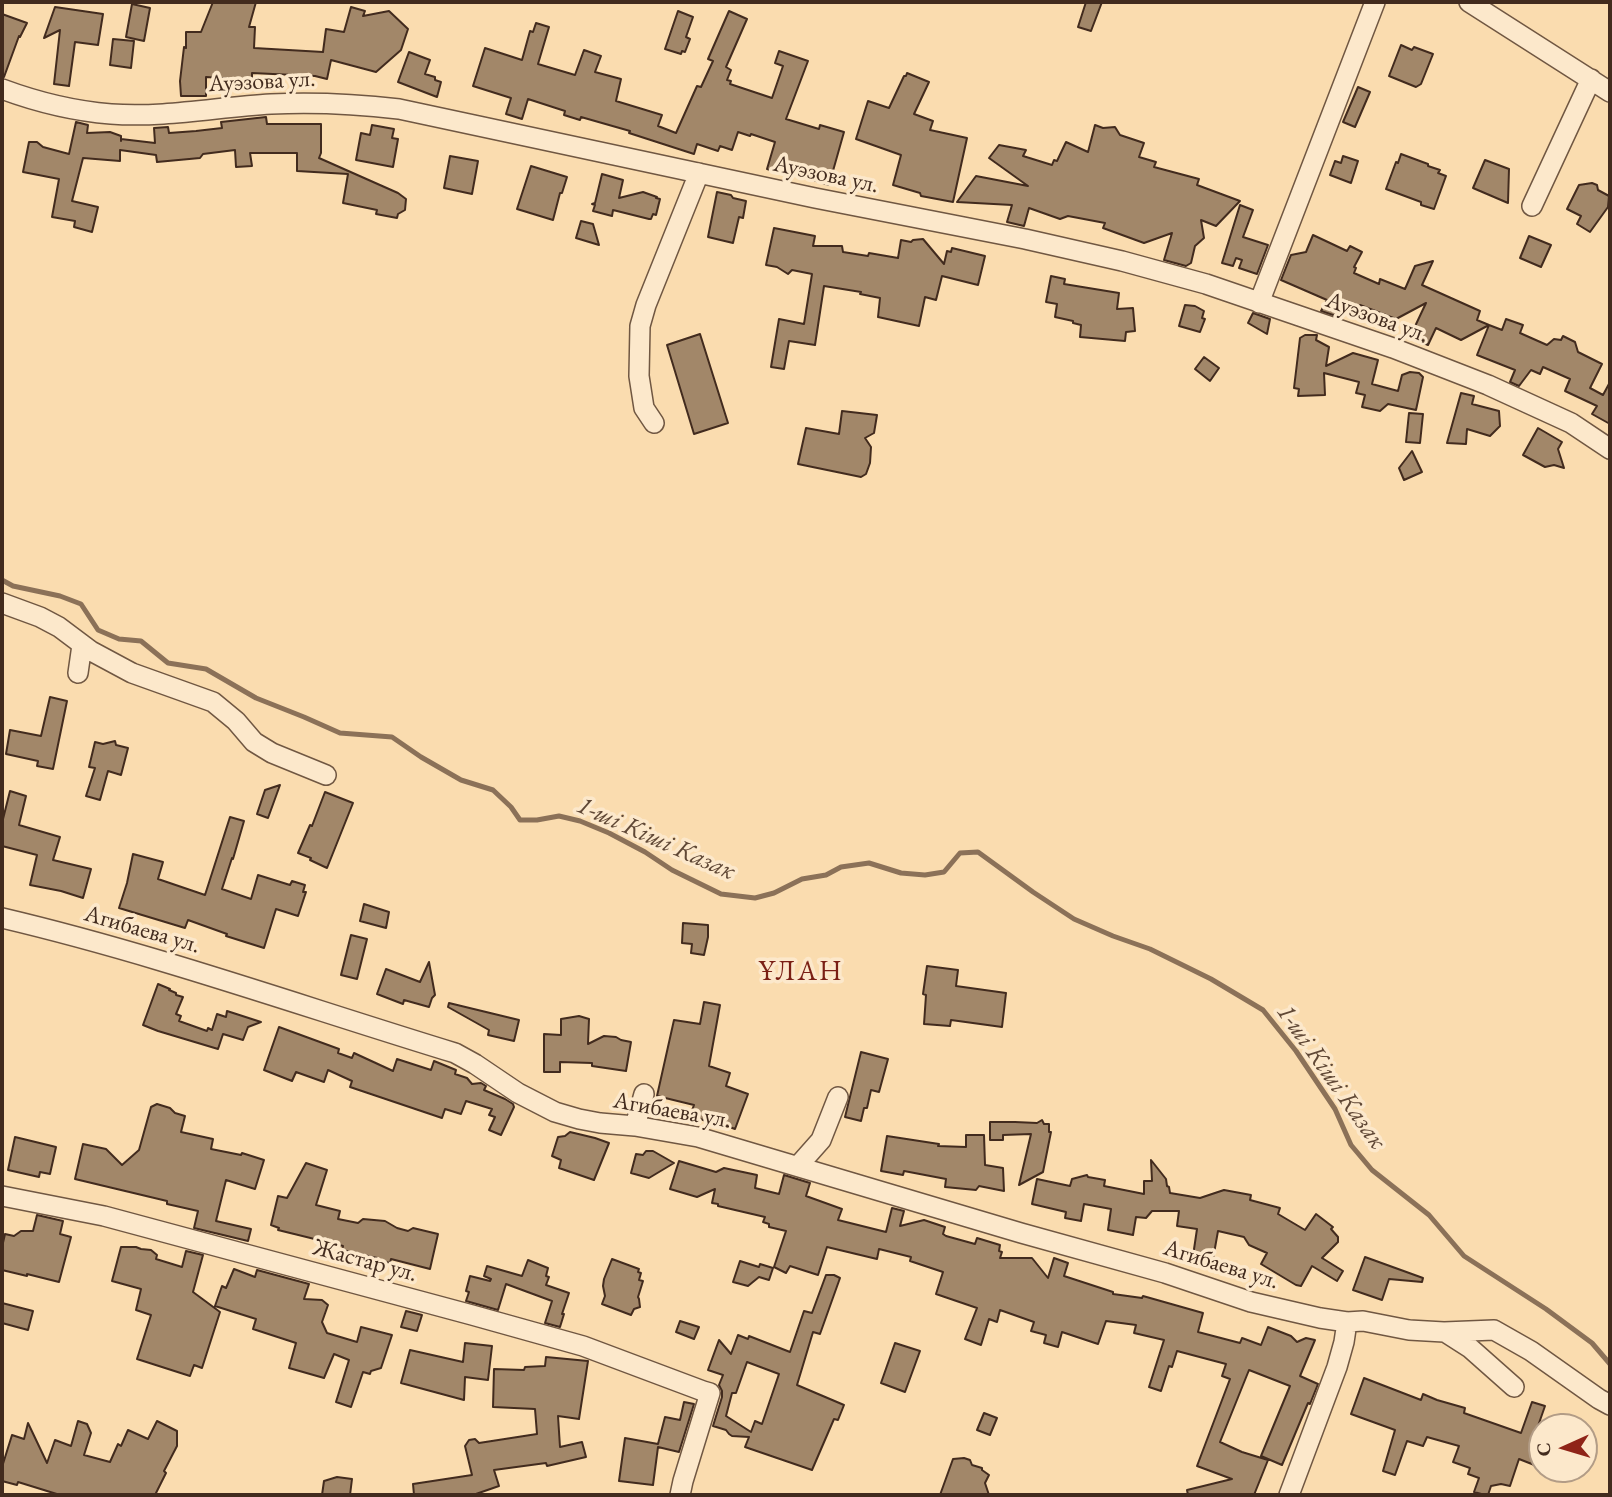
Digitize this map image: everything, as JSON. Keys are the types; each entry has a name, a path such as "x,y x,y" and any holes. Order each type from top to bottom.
{"street":[{"path":"1259,303 1375,2"},
{"path":"1469,2 1610,92"},
{"path":"1532,206 1591,79"},
{"name":"Ауэзова ул.","path":"2,89 29,99 111,114 317,102 399,109 815,198 1025,239 1206,284 1393,348 1488,385 1571,423 1610,449"},
{"path":"654,423 644,408 640,394 640,326 699,173"},
{"path":"2,603 59,627 90,651 123,667 130,682 213,702 236,721 254,742 272,753 326,775"},
{"path":"78,673 82,645"},
{"name":"Агибаева ул.","path":"2,918 246,986 455,1053 518,1093 555,1112 590,1121 698,1136 1021,1233 1165,1273 1251,1302 1347,1322 1363,1321 1409,1330 1494,1330 1531,1351 1610,1405"},
{"path":"635,1126 644,1094"},
{"path":"798,1166 821,1140 838,1097"},
{"name":"Жастар ул.","path":"2,1196 103,1216 497,1321 583,1346 710,1393 680,1495"},
{"path":"1289,1495 1337,1367 1347,1322"},
{"path":"1444,1332 1470,1348 1514,1387"}],"building":[{"path":"213,2 256,2 249,27 255,27 254,48 323,52 326,29 344,32 351,7 365,11 363,16 389,11 408,29 401,50 376,72 331,60 327,79 252,73 252,80 206,77 206,96 181,96 180,81 186,32 201,32"},
{"path":"1086,2 1102,2 1091,31 1078,27"},
{"path":"132,4 150,8 144,41 126,37"},
{"path":"55,7 103,14 98,45 75,42 69,86 54,84 60,30 44,38"},
{"path":"678,11 693,17 686,37 690,39 685,52 682,51 681,54 665,49"},
{"path":"729,11 747,19 726,67 731,70 727,80 731,81 730,84 772,98 783,66 775,63 779,51 808,61 786,119 819,129 820,125 844,132 829,185 767,169 775,142 751,134 750,136 738,132 732,150 720,146 718,151 697,144 694,154 629,133 630,131 564,115 565,111 528,99 522,119 506,114 511,98 473,86 485,48 522,60 530,31 533,32 536,23 549,27 538,64 575,75 584,50 601,56 595,72 621,79 616,101 662,115 658,126 676,133 697,86 701,87 713,61 708,59"},
{"path":"2,14 27,23 19,36 4,77 2,77"},
{"path":"113,39 134,41 131,68 110,65"},
{"path":"1401,45 1433,54 1421,84 1416,87 1389,76"},
{"path":"409,52 430,60 425,74 441,82 437,97 398,82"},
{"path":"907,73 929,82 914,114 933,121 930,130 967,138 953,202 921,196 920,193 893,185 901,155 856,139 868,101 889,108"},
{"path":"1358,87 1370,92 1355,127 1343,122"},
{"path":"266,117 267,124 321,124 319,158 398,193 406,199 405,210 398,214 397,218 376,214 377,210 343,203 348,174 297,171 297,153 250,153 252,166 236,167 235,150 203,154 200,158 157,162 156,155 120,150 120,161 83,158 72,201 98,207 92,232 74,227 75,221 52,217 59,179 23,172 29,142 37,142 43,147 69,154 76,122 88,125 87,133 110,132 121,136 121,139 155,143 154,128 168,127 169,133 196,131 222,128 221,122"},
{"path":"372,125 394,129 392,138 398,139 393,167 356,160 361,133 370,135"},
{"path":"1095,125 1103,128 1115,127 1120,135 1144,143 1139,157 1156,162 1154,167 1199,179 1197,185 1240,201 1216,226 1201,220 1204,238 1195,246 1191,263 1186,266 1164,260 1172,233 1144,243 1103,228 1105,223 1068,216 1060,219 1029,208 1024,226 1007,222 1012,205 957,202 976,176 1028,186 989,158 999,145 1026,150 1023,156 1052,165 1054,160 1057,161 1066,142 1088,152"},
{"path":"1401,154 1428,164 1446,176 1434,209 1386,189"},
{"path":"450,156 478,161 472,194 444,188"},
{"path":"1343,156 1358,161 1351,183 1330,175 1335,161 1341,163"},
{"path":"1485,160 1509,169 1508,203 1473,188"},
{"path":"531,166 567,177 553,220 517,209"},
{"path":"602,174 623,180 619,198 643,192 660,199 656,215 653,214 649,219 613,210 612,216 593,211 595,205 592,204 595,203"},
{"path":"1592,183 1609,196 1608,207 1590,232 1577,224 1581,216 1567,209 1579,185"},
{"path":"717,192 746,201 743,218 739,217 733,243 708,237"},
{"path":"1240,205 1253,210 1243,237 1268,245 1257,274 1239,268 1242,260 1236,258 1233,266 1222,263"},
{"path":"581,221 593,224 599,245 576,238"},
{"path":"774,228 815,236 813,246 842,246 843,252 868,256 869,253 898,258 901,240 911,242 923,239 944,264 947,251 951,252 952,248 985,256 978,285 942,276 936,300 925,297 919,326 878,317 880,298 824,286 815,345 789,341 784,369 771,367 779,319 804,324 812,274 792,270 788,274 777,267 766,265"},
{"path":"1313,235 1347,251 1350,246 1362,252 1354,267 1354,273 1379,284 1380,279 1405,289 1415,266 1433,261 1422,285 1480,311 1477,320 1489,325 1461,340 1436,328 1428,345 1410,337 1426,303 1396,319 1360,305 1357,312 1342,305 1336,316 1321,311 1327,300 1281,280 1291,255 1306,252"},
{"path":"1529,236 1551,245 1541,267 1520,258"},
{"path":"1051,276 1065,279 1064,284 1119,293 1117,309 1133,308 1135,331 1126,332 1125,341 1080,337 1081,325 1055,317 1057,304 1046,302"},
{"path":"1185,305 1204,311 1202,318 1205,319 1200,332 1179,326"},
{"path":"1253,313 1270,319 1267,334 1248,323"},
{"path":"1506,319 1523,325 1520,333 1547,345 1554,339 1561,340 1563,336 1575,342 1578,352 1602,364 1590,388 1603,395 1610,382 1610,424 1592,414 1597,406 1565,391 1570,379 1543,367 1540,374 1531,370 1519,386 1510,382 1515,370 1477,355 1489,325 1502,330"},
{"path":"700,334 728,423 694,434 667,345"},
{"path":"1317,335 1316,340 1329,347 1326,366 1353,353 1378,360 1372,384 1398,391 1402,375 1419,373 1423,377 1416,410 1388,404 1380,411 1362,407 1365,395 1356,393 1359,382 1324,373 1325,395 1298,396 1299,389 1294,388 1300,338"},
{"path":"1204,357 1219,368 1210,381 1195,369"},
{"path":"1461,393 1474,396 1472,404 1499,411 1500,426 1490,436 1467,429 1466,444 1447,443"},
{"path":"842,411 877,415 874,433 865,438 871,447 866,474 861,477 798,464 806,428 839,434"},
{"path":"1409,413 1423,414 1420,443 1406,442"},
{"path":"1538,428 1562,442 1558,449 1564,468 1554,465 1545,467 1523,455"},
{"path":"1412,451 1422,472 1404,480 1399,468"},
{"path":"50,697 67,701 53,769 37,766 38,761 6,754 10,730 41,736"},
{"path":"115,741 116,745 128,748 121,775 108,771 100,800 86,796 95,768 89,767 95,742 103,744"},
{"path":"280,785 268,818 257,814 265,790"},
{"path":"10,791 26,796 19,825 60,837 53,860 91,869 83,898 30,885 37,855 2,846 2,823"},
{"path":"325,792 353,803 327,868 298,853"},
{"path":"230,817 244,821 222,889 251,899 258,875 290,885 292,881 305,885 303,892 306,892 298,916 276,909 264,948 188,920 185,928 119,908 133,854 163,862 158,879 205,895"},
{"path":"364,904 389,912 386,928 360,921"},
{"path":"683,923 708,925 704,955 691,953 692,944 682,943"},
{"path":"351,935 367,939 357,979 341,975"},
{"path":"429,962 435,995 429,1007 404,1000 403,1004 377,994 386,969 420,982"},
{"path":"927,966 958,970 956,986 1006,993 1002,1027 951,1020 950,1026 924,1024 926,995 923,994"},
{"path":"158,984 183,997 176,1014 181,1016 179,1021 207,1031 208,1028 212,1030 217,1014 226,1017 227,1011 261,1022 248,1027 243,1040 223,1034 218,1049 158,1031 143,1025"},
{"path":"704,1002 720,1005 709,1066 730,1073 726,1086 748,1094 735,1129 690,1116 694,1105 657,1096 674,1020 700,1024"},
{"path":"449,1003 519,1020 514,1041 488,1035 489,1030 448,1007"},
{"path":"579,1016 589,1019 588,1044 604,1036 631,1042 626,1071 592,1066 592,1063 560,1062 560,1072 544,1072 544,1034 561,1035 561,1019"},
{"path":"279,1027 339,1049 338,1053 352,1058 354,1053 393,1071 397,1059 431,1070 434,1061 456,1070 455,1074 467,1078 472,1084 481,1083 486,1086 484,1090 505,1099 514,1107 501,1135 489,1130 495,1117 489,1115 492,1109 466,1101 461,1114 445,1109 442,1118 350,1087 352,1081 328,1070 324,1082 296,1072 292,1081 264,1070"},
{"path":"861,1052 888,1059 879,1092 871,1090 861,1121 845,1117"},
{"path":"157,1104 185,1116 181,1132 213,1139 211,1149 241,1155 242,1153 264,1160 255,1189 226,1180 216,1221 251,1229 248,1241 194,1228 198,1211 75,1179 83,1144 106,1149 122,1165 139,1150 151,1107"},
{"path":"1042,1120 1044,1124 1049,1124 1051,1132 1043,1172 1019,1185 1031,1134 1003,1135 1003,1140 990,1140 990,1122 1037,1123"},
{"path":"570,1132 609,1143 594,1180 559,1168 561,1160 552,1156 558,1137"},
{"path":"966,1135 984,1135 985,1165 1003,1168 1004,1191 979,1186 976,1190 945,1187 946,1179 904,1171 903,1175 881,1171 887,1136 939,1144 938,1146 966,1147"},
{"path":"15,1137 56,1147 50,1174 40,1172 39,1177 8,1170"},
{"path":"646,1151 653,1151 674,1163 649,1178 631,1173 636,1154 643,1155"},
{"path":"1151,1160 1166,1179 1170,1193 1200,1198 1224,1190 1251,1195 1250,1200 1280,1208 1278,1214 1305,1230 1316,1214 1333,1227 1331,1229 1338,1237 1338,1242 1322,1258 1343,1271 1337,1281 1312,1266 1301,1286 1296,1285 1261,1264 1267,1253 1249,1245 1244,1237 1218,1231 1213,1259 1193,1256 1197,1229 1177,1226 1179,1211 1152,1211 1146,1218 1136,1217 1133,1235 1108,1230 1111,1209 1084,1204 1081,1221 1065,1218 1066,1212 1032,1204 1037,1179 1070,1186 1072,1179 1087,1175 1105,1180 1104,1186 1144,1194 1144,1181 1152,1181"},
{"path":"679,1161 716,1172 724,1168 757,1175 755,1188 779,1194 784,1175 810,1183 806,1196 842,1209 838,1220 886,1232 892,1208 904,1211 900,1226 924,1220 945,1227 943,1234 946,1236 975,1244 977,1238 1000,1245 1000,1258 1032,1258 1048,1278 1054,1258 1068,1263 1064,1276 1113,1294 1143,1296 1203,1313 1198,1332 1240,1343 1242,1338 1261,1345 1268,1327 1291,1336 1297,1342 1306,1338 1315,1340 1300,1376 1318,1384 1282,1465 1261,1456 1290,1386 1249,1370 1220,1442 1268,1460 1254,1495 1188,1495 1187,1490 1232,1479 1197,1466 1230,1379 1222,1376 1226,1364 1177,1351 1161,1391 1149,1387 1164,1340 1134,1333 1136,1325 1106,1321 1098,1344 1062,1332 1058,1347 1044,1343 1046,1335 1031,1331 1034,1322 1000,1310 997,1322 989,1319 981,1345 965,1339 977,1308 936,1294 943,1272 910,1261 911,1257 879,1249 877,1259 827,1247 818,1275 790,1266 786,1273 774,1267 786,1231 769,1227 769,1224 763,1222 765,1217 712,1203 715,1189 697,1197 670,1189"},
{"path":"306,1163 327,1170 316,1205 340,1211 338,1219 358,1223 363,1219 385,1221 408,1231 413,1228 438,1234 430,1269 391,1259 390,1263 377,1260 342,1250 343,1246 278,1230 279,1228 271,1225 278,1196 287,1198"},
{"path":"37,1215 63,1221 60,1234 71,1237 59,1282 2,1270 5,1234 14,1236 21,1231 33,1231"},
{"path":"121,1247 151,1250 157,1255 156,1259 182,1267 186,1251 203,1255 193,1292 220,1312 202,1368 194,1365 190,1376 137,1359 151,1315 136,1310 141,1289 112,1281"},
{"path":"1365,1257 1423,1278 1422,1282 1389,1279 1382,1300 1353,1290"},
{"path":"612,1259 639,1269 638,1272 641,1273 639,1280 643,1281 638,1297 640,1307 634,1309 631,1315 602,1304 605,1296 604,1279"},
{"path":"528,1260 548,1268 546,1285 569,1293 560,1327 545,1323 552,1301 506,1284 498,1310 466,1301 470,1276 490,1281 491,1279 484,1276 487,1266 522,1276"},
{"path":"740,1261 773,1268 769,1280 759,1277 748,1286 733,1282"},
{"path":"234,1269 255,1277 257,1270 309,1284 304,1299 322,1300 328,1305 322,1322 327,1333 357,1342 361,1327 392,1335 381,1368 371,1371 370,1374 363,1372 351,1407 336,1402 349,1360 334,1354 324,1378 289,1368 296,1343 253,1329 256,1319 215,1306 222,1286 226,1288"},
{"path":"826,1275 840,1278 820,1334 813,1332 797,1385 844,1405 838,1420 834,1419 812,1470 745,1447 749,1437 732,1436 726,1430 713,1426 722,1397 719,1385 723,1375 708,1370 719,1340 731,1354 738,1335 748,1339 749,1336 790,1352 804,1311 812,1313","holes":["747,1362 779,1374 762,1424 755,1421 751,1432 726,1416 732,1393 736,1393"]},
{"path":"2,1303 33,1311 28,1330 2,1323"},
{"path":"406,1311 422,1315 417,1331 401,1327"},
{"path":"680,1321 699,1327 694,1339 676,1332"},
{"path":"465,1343 492,1346 488,1380 465,1377 464,1400 401,1383 410,1350 463,1362"},
{"path":"895,1343 920,1351 905,1392 881,1383"},
{"path":"546,1357 588,1361 579,1419 558,1416 560,1447 582,1442 586,1457 547,1466 546,1463 494,1470 499,1486 473,1495 414,1495 413,1484 472,1475 465,1446 469,1440 475,1439 479,1443 537,1434 535,1409 493,1407 494,1369 524,1370 525,1367 545,1366"},
{"path":"1364,1378 1421,1400 1423,1394 1465,1408 1464,1413 1521,1433 1528,1413 1528,1463 1519,1459 1510,1486 1491,1486 1488,1495 1485,1495 1474,1492 1479,1478 1468,1474 1470,1468 1453,1462 1459,1446 1427,1437 1423,1446 1407,1441 1395,1475 1383,1471 1395,1430 1351,1414"},
{"path":"684,1402 694,1404 679,1452 658,1447 653,1485 619,1481 625,1438 658,1444 665,1417 680,1420"},
{"path":"1532,1402 1545,1406 1543,1413 1528,1413"},
{"path":"984,1413 997,1418 990,1435 977,1430"},
{"path":"78,1421 87,1424 91,1433 84,1455 110,1462 128,1430 148,1439 157,1421 177,1431 177,1446 155,1495 60,1495 18,1482 17,1485 2,1481 2,1467 12,1435 24,1439 28,1423 47,1463 55,1440 71,1446"},
{"path":"964,1458 989,1475 985,1483 989,1495 940,1495 953,1459"},
{"path":"337,1477 352,1479 350,1495 322,1495 324,1481"}],"waterway":[{"name":"1-ші Кіші Казак","path":"2,580 13,586 60,596 81,604 98,630 119,639 141,641 168,663 206,669 256,698 340,733 392,737 461,780 493,790 520,820 559,816 580,821 609,833 672,870 721,894 755,898 774,893 802,879 826,875 841,867 869,863 901,873 925,875 944,872 960,853 978,852 1074,919 1150,949 1211,979 1263,1010 1296,1051 1335,1109 1351,1145 1372,1170 1429,1215 1464,1256 1546,1309 1592,1343 1610,1364"}],"district":[{"name":"ҰЛАН","path":"801,972"}]}
